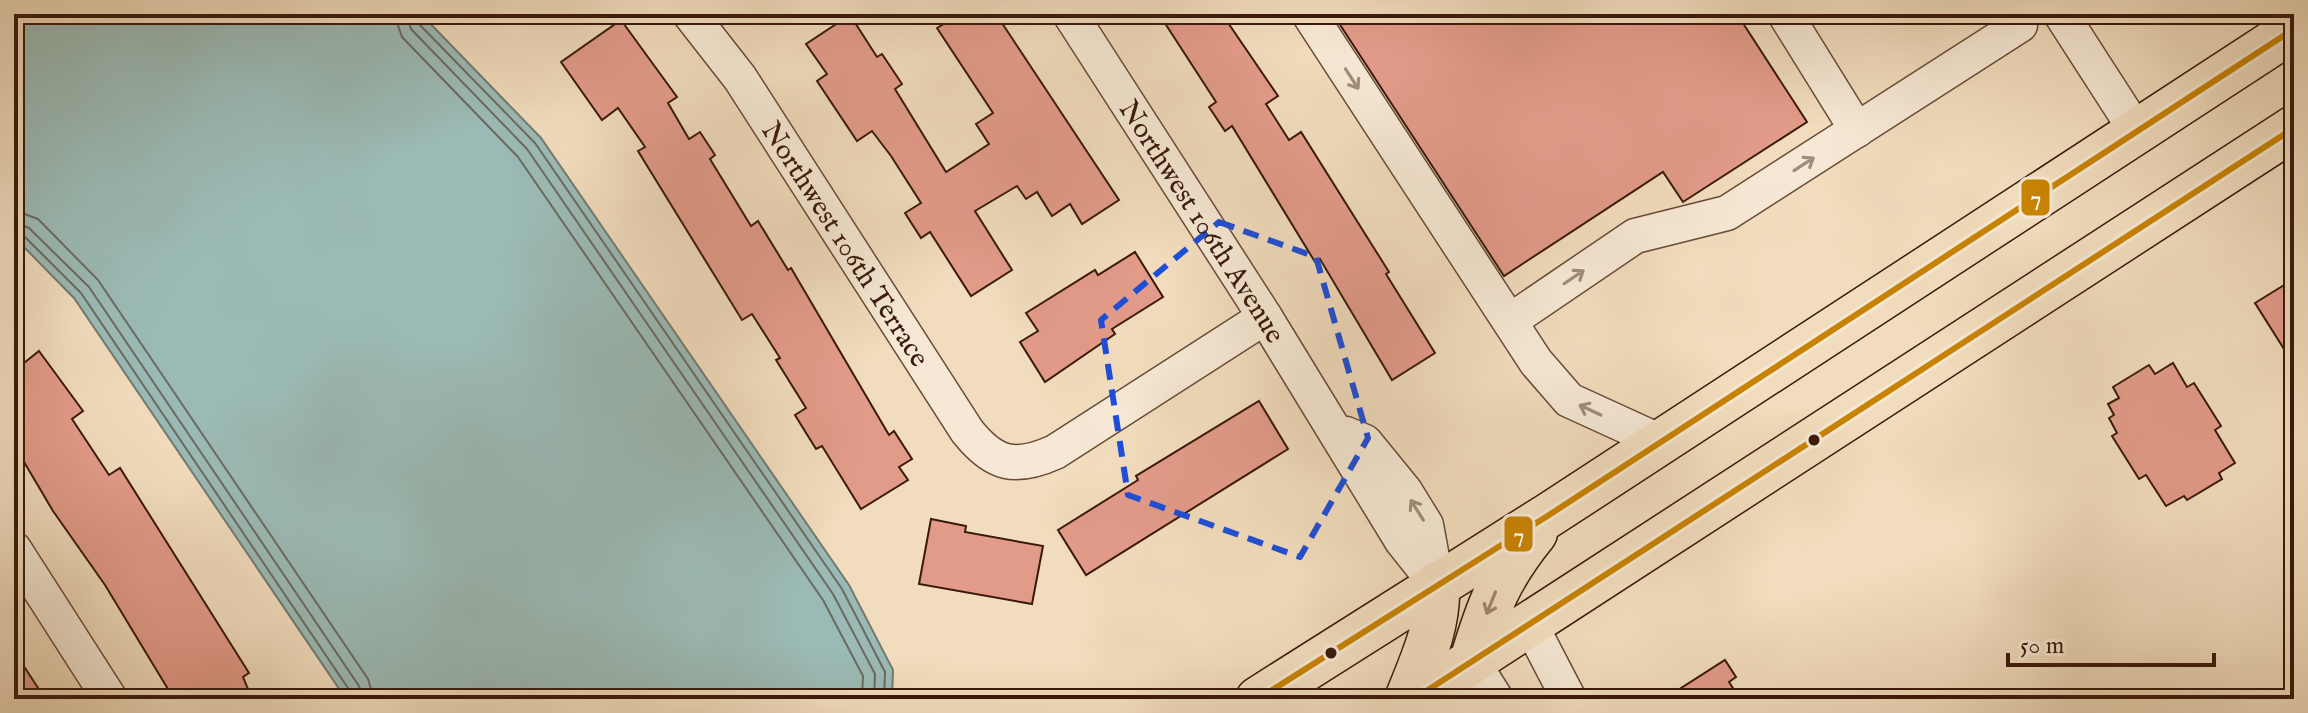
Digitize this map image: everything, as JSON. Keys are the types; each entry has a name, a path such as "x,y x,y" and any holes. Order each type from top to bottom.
{"highway":[{"path":"1258,699 1549,515 2294,29"},
{"path":"1414,699 2294,128"},
{"path":"1472,661 1488,607 1506,568 1549,515"},
{"path":"1407,699 1430,642 1438,609 1437,585"}],"street":[{"name":"Northwest 106th Terrace","path":"690,14 740,78 982,450 1008,462 1025,462 1055,452 1265,317"},
{"name":"Northwest 106th Avenue","path":"1070,14 1334,430 1365,442 1405,491 1426,525 1437,585"},
{"path":"1309,14 1536,362 1569,400 1661,442"},
{"path":"1785,14 1857,130"},
{"path":"2061,14 2137,132"},
{"path":"1510,321 1635,236 1727,213 2020,25"},
{"path":"14,549 110,699"},
{"path":"1530,624 1569,699"},
{"path":"1472,661 1496,699"}],"highlighted area":[{"path":"1219,222 1316,257 1368,438 1300,557 1128,495 1101,320"}],"water":[{"path":"14,14 421,14 541,138 849,585 893,670 892,699 346,699 74,298 14,237"}],"building":[{"path":"934,14 996,14 1119,200 1082,224 1070,204 1052,216 1037,192 1026,199 1017,186 975,211 1012,270 971,296 930,232 921,238 905,213 921,203 891,156 872,131 857,141 817,81 827,74 806,44 850,15 877,57 882,54 902,84 895,89 946,172 989,144 976,124 993,113 937,28 942,25"},
{"path":"1159,14 1222,14 1278,96 1266,104 1289,140 1301,132 1389,272 1386,274 1435,353 1392,380 1320,259 1315,262 1232,126 1225,131 1209,107 1216,102"},
{"path":"1333,14 1737,14 1807,122 1683,202 1663,172 1504,276"},
{"path":"621,20 677,97 668,103 689,139 700,132 715,155 710,159 751,226 758,221 788,270 791,268 889,435 894,431 912,459 899,467 908,480 861,509 822,446 816,449 795,415 806,408 776,360 780,358 752,314 742,320 638,151 645,147 618,108 602,120 561,62"},
{"path":"1135,252 1163,297 1112,329 1115,334 1045,382 1020,342 1038,331 1026,313 1095,270 1098,275"},
{"path":"2294,279 2294,365 2255,303"},
{"path":"39,351 83,411 72,419 109,475 120,468 249,673 243,677 252,699 174,699 105,585 53,511 14,445 14,371"},
{"path":"2173,363 2187,387 2194,383 2221,426 2215,430 2235,463 2219,473 2222,479 2187,500 2184,496 2166,506 2146,475 2139,479 2112,436 2117,433 2109,418 2114,415 2108,404 2119,398 2113,387 2149,365 2155,374"},
{"path":"1259,401 1288,449 1086,575 1058,530 1138,480 1136,476"},
{"path":"931,519 966,526 965,532 1043,546 1032,604 919,584"},
{"path":"14,651 40,691 27,699 14,699"},
{"path":"1725,660 1736,677 1729,682 1740,699 1664,699"}],"transit line":[{"name":"7","path":"1258,699 1549,515 2294,29"},
{"name":"7","path":"1414,699 2294,128"}]}
